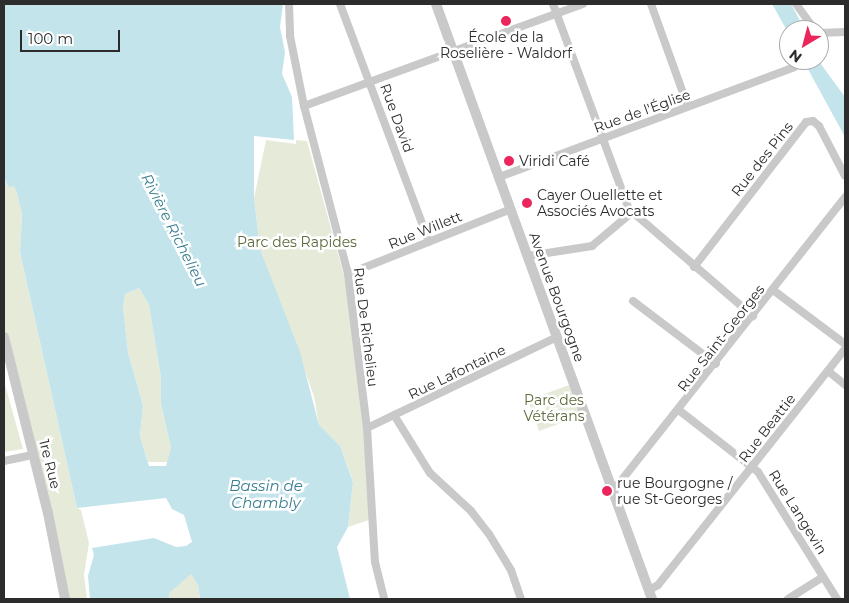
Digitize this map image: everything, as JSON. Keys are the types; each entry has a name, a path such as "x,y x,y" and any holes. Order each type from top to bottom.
{"street":[{"name":"Rue De Richelieu","path":"289,4 290,36 304,106 348,274 367,428 375,562 384,599"},
{"name":"Rue David","path":"340,4 429,242"},
{"name":"Avenue Bourgogne","path":"436,4 651,595"},
{"path":"554,4 602,139 631,213 753,316"},
{"path":"304,106 583,4"},
{"path":"651,4 688,107"},
{"path":"796,4 807,20"},
{"path":"829,33 845,32"},
{"name":"Rue de l'Église","path":"499,177 786,70"},
{"name":"Rue des Pins","path":"694,267 806,122 812,121 818,125 845,176"},
{"name":"Rue Saint-Georges","path":"613,491 680,410 845,197"},
{"name":"Rue Willett","path":"348,274 511,210"},
{"path":"528,256 592,246 631,213"},
{"path":"773,290 845,344"},
{"path":"633,301 716,364"},
{"name":"1re Rue","path":"4,337 65,599"},
{"name":"Rue Lafontaine","path":"367,428 557,337"},
{"name":"Rue Beattie","path":"651,595 845,349"},
{"path":"828,371 845,385"},
{"name":"Rue Langevin","path":"680,410 752,466 837,599"},
{"path":"394,415 430,472 472,511 489,534 511,570 521,599"},
{"path":"4,461 33,455"},
{"path":"788,599 824,577"}],"green space":[{"name":"Parc des Rapides","path":"266,140 296,144 296,140 307,141 346,283 364,433 369,520 348,527 353,481 340,446 319,426 314,396 260,249 254,198"},
{"path":"4,177 9,188 13,186 16,190 22,214 20,252 77,508 81,510 89,543 84,575 87,599 70,599 53,516 4,337"},
{"path":"139,288 149,305 161,378 161,404 171,448 170,462 148,462 140,436 143,406 128,352 123,307 125,294"},
{"path":"4,381 23,449 4,452"},
{"name":"Parc des Vétérans","path":"569,385 581,416 539,431 528,400"},
{"path":"191,573 198,585 200,599 169,599 168,593"}],"water":[{"name":"Bassin de Chambly","path":"4,4 283,4 280,27 285,52 282,74 292,97 294,140 254,136 254,198 260,249 300,352 319,425 340,446 353,482 348,527 337,547 350,599 200,599 198,585 191,574 169,593 169,599 90,599 88,576 94,555 92,548 154,538 176,547 186,546 192,542 184,515 172,509 166,498 77,508 20,252 22,214 16,190 13,186 9,188 4,177","holes":["139,288 149,305 161,378 161,404 171,448 166,466 149,466 140,436 143,406 128,352 123,307 125,294"]},
{"path":"772,4 791,4 800,20 781,20"},
{"path":"808,70 825,70 845,97 845,137"}],"place":[{"name":"École de la Roselière - Waldorf","path":"506,21"},
{"name":"Viridi Café","path":"509,161"},
{"name":"Cayer Ouellette et Associés Avocats","path":"527,203"},
{"name":"rue Bourgogne / rue St-Georges","path":"607,491"}],"water label":[{"name":"Rivière Richelieu","path":"174,230"}]}
